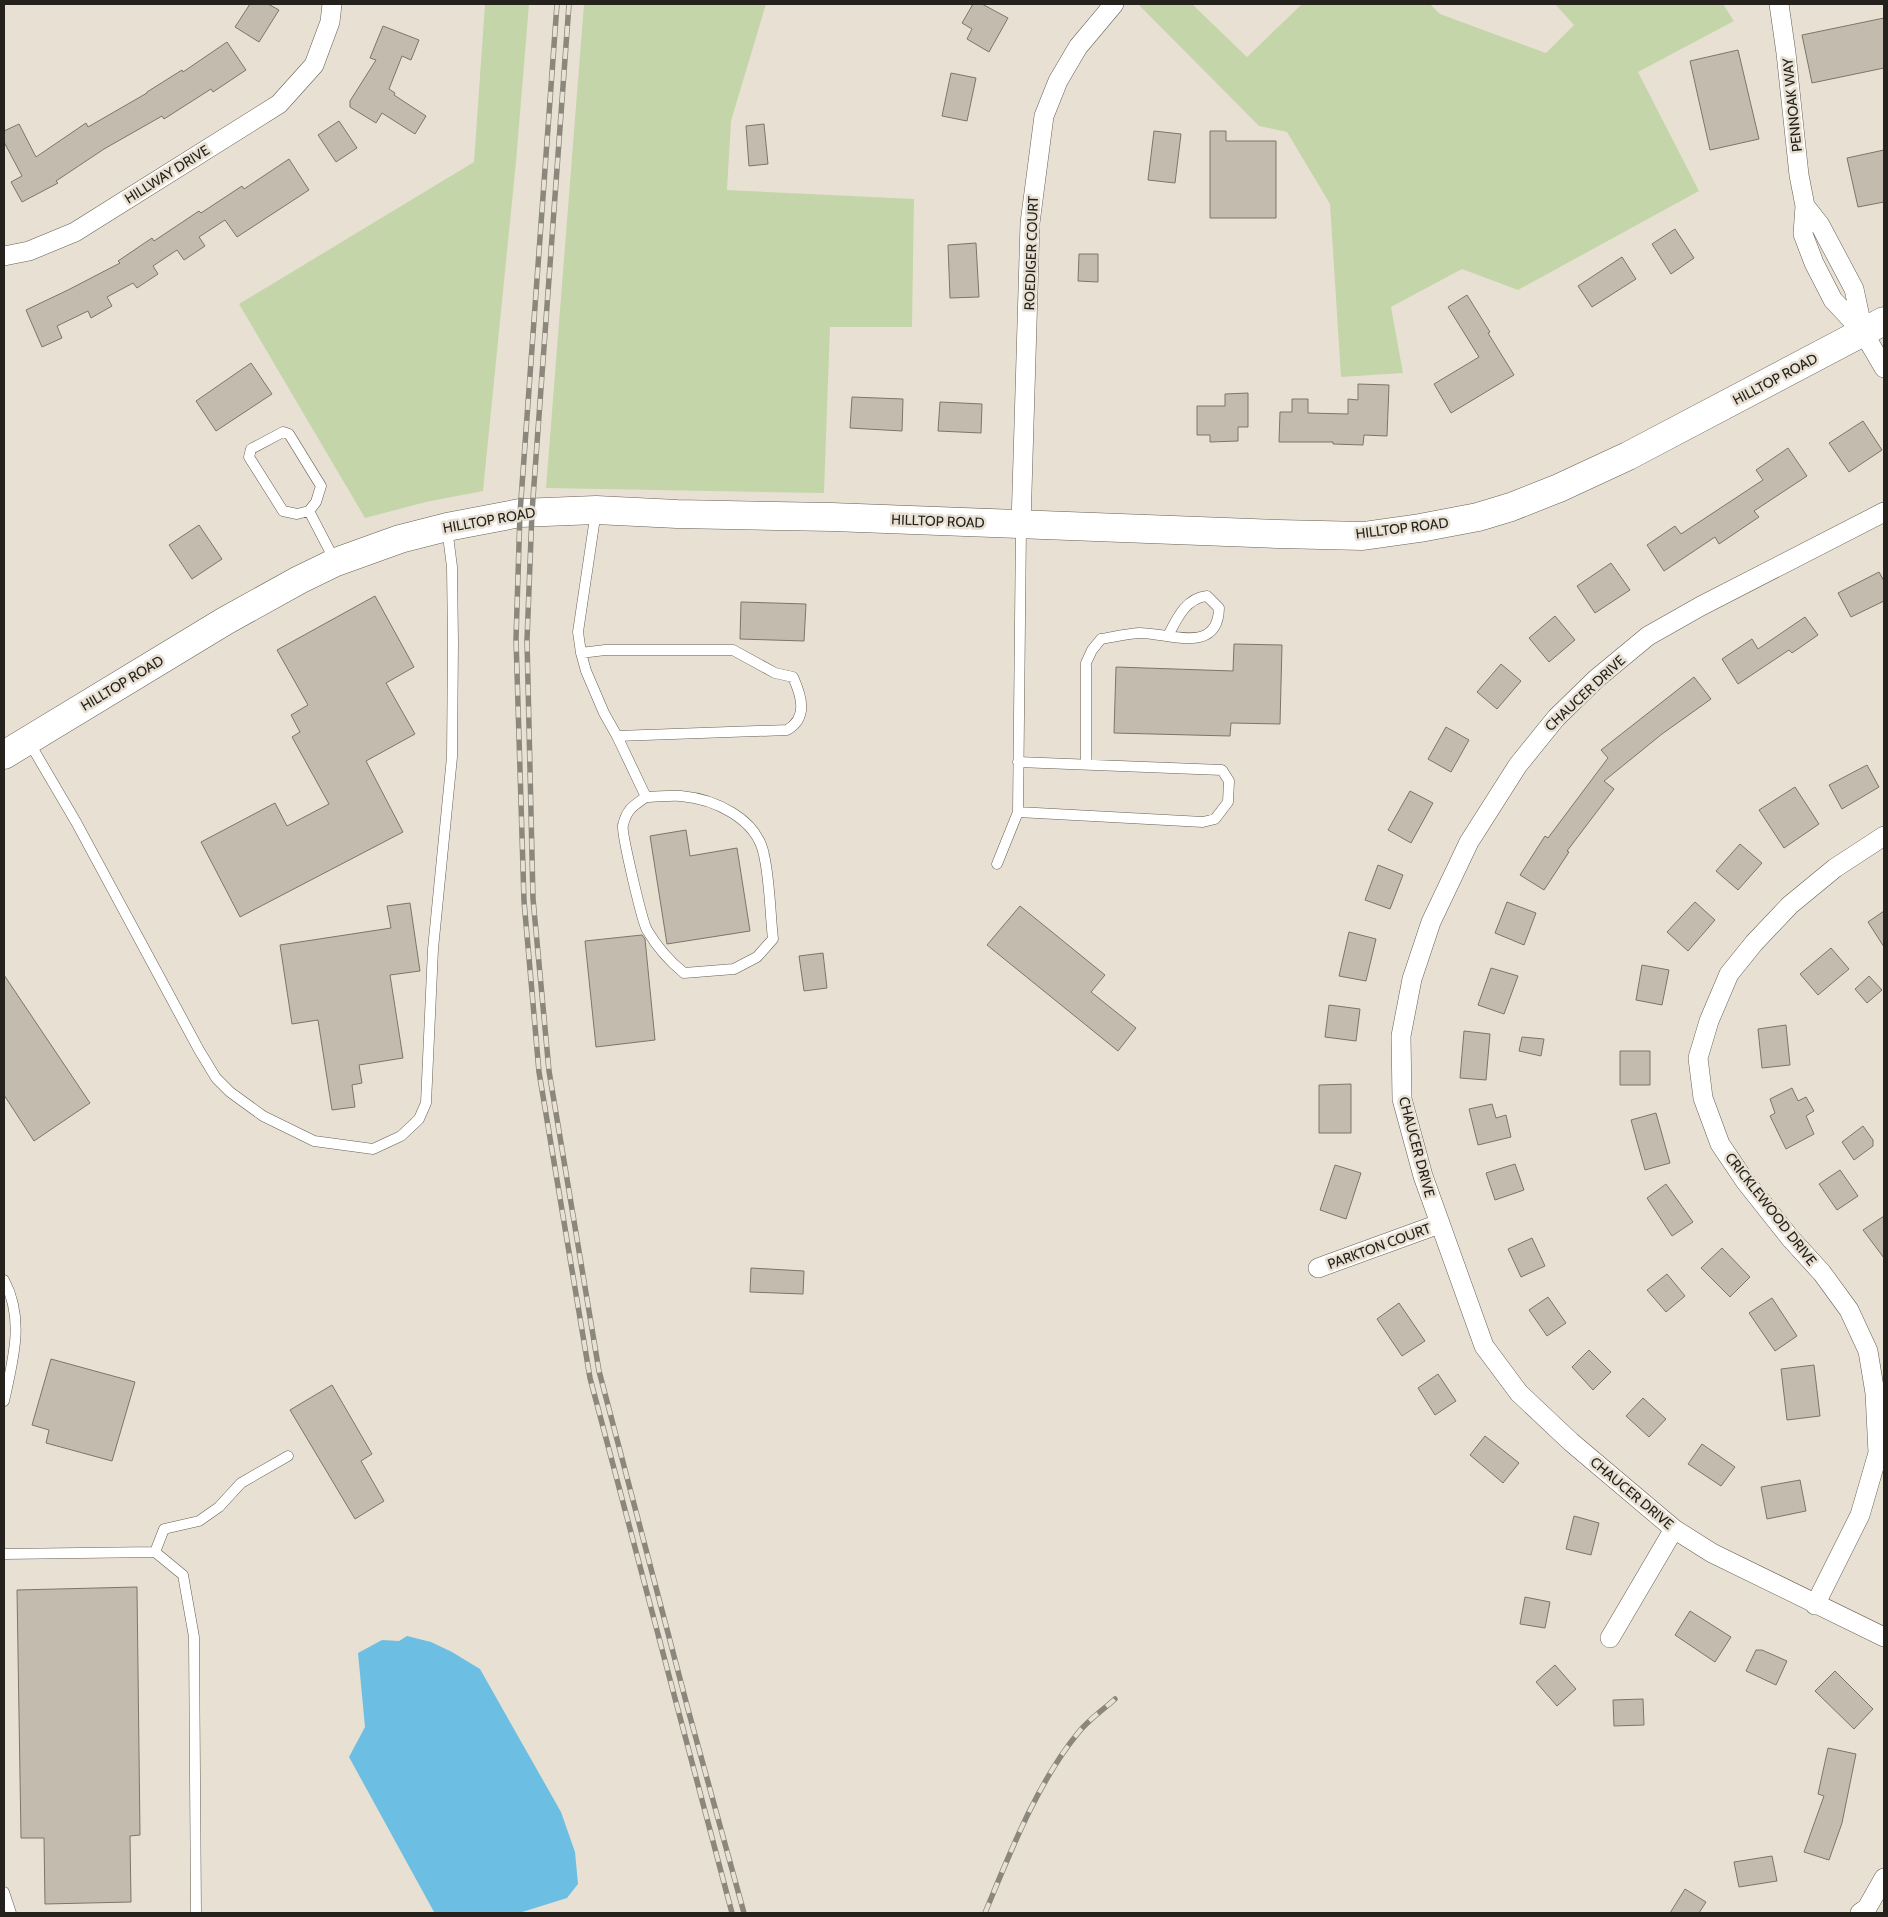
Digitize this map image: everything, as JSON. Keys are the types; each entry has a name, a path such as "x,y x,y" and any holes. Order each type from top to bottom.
{"main road":[{"name":"HILLTOP ROAD","path":"4,755 225,622 299,580 336,562 400,538 447,527 520,513 596,510 1363,536 1478,517 1511,507 1559,488 1628,456 1874,327"}],"street":[{"name":"HILLWAY DRIVE","path":"4,256 29,251 75,232 279,104 314,65 330,22 332,4"},
{"name":"ROEDIGER COURT","path":"1021,525 1030,223 1044,116 1058,82 1078,47 1114,4"},
{"name":"PENNOAK WAY","path":"1778,4 1786,54 1799,175 1805,206 1820,225 1874,327 1884,368"},
{"name":"CHAUCER DRIVE","path":"1884,512 1701,606 1648,636 1596,679 1556,718 1518,765 1469,842 1431,922 1412,979 1401,1036 1402,1099 1422,1176 1484,1346 1519,1393 1571,1442 1674,1529 1712,1553 1815,1605 1884,1637"},
{"name":"CRICKLEWOOD DRIVE","path":"1815,1605 1860,1515 1878,1453 1875,1393 1868,1351 1849,1310 1822,1273 1745,1181 1720,1144 1703,1098 1698,1058 1709,1021 1729,974 1754,943 1790,904 1835,868 1884,836"},
{"name":"PARKTON COURT","path":"1318,1268 1439,1224"},
{"path":"1610,1638 1674,1529"},
{"path":"1860,1913 1866,1908 1884,1878"}],"lane":[{"path":"282,432 289,434 321,486 316,502 310,511 297,514 283,510 249,457 252,449 282,432"},
{"path":"596,510 578,632 586,671 604,713 618,736 646,797"},
{"path":"310,511 336,562"},
{"path":"997,864 1018,812 1021,525"},
{"path":"28,740 76,822 151,964 216,1078 230,1092 263,1116 314,1141 373,1149 401,1136 419,1119 426,1103 433,949 452,757 452,586 447,527"},
{"path":"1086,764 1086,663 1092,650 1101,639 1139,633 1168,636 1196,638 1214,631 1219,621 1219,608 1207,596 1197,597 1184,609 1168,636"},
{"path":"582,653 605,650 733,650 775,673 793,677 798,687 802,713 796,724 787,730 618,736"},
{"path":"1018,762 1222,770 1229,781 1228,802 1214,819 1203,822 1018,812"},
{"path":"682,796 720,805 744,822 757,837 764,853 773,940 757,957 734,969 684,973 668,960 656,946 645,927 622,828 628,810 646,797 682,796"},
{"path":"4,1280 12,1294 16,1342 4,1401"},
{"path":"155,1552 164,1529 199,1521 219,1507 241,1483 288,1456"},
{"path":"4,1554 155,1552 183,1575 194,1637 196,1913"},
{"path":"4,1892 11,1913"}],"green space":[{"path":"485,4 529,4 516,162 483,491 426,502 365,518 239,304 474,162"},
{"path":"584,4 766,4 731,121 727,190 914,199 912,327 830,327 824,493 546,488"},
{"path":"1138,4 1192,4 1247,57 1302,4 1430,4 1440,14 1546,53 1574,25 1555,4 1723,4 1734,21 1638,72 1699,191 1518,290 1462,269 1391,307 1403,373 1341,377 1330,204 1287,132 1259,126"}],"water":[{"path":"407,1636 431,1642 480,1669 561,1812 575,1852 578,1884 567,1898 519,1913 434,1912 349,1757 365,1727 358,1653 382,1640 399,1641"}],"building":[{"path":"250,4 268,4 279,10 259,42 235,27"},
{"path":"973,4 982,4 1008,18 989,52 967,39 972,29 962,23"},
{"path":"1884,18 1884,68 1812,83 1802,35"},
{"path":"383,26 419,40 411,60 402,56 389,89 395,93 394,95 426,116 415,134 382,113 376,123 350,107 350,101 376,60 370,58"},
{"path":"227,42 246,70 213,92 211,89 164,119 162,116 104,149 56,181 58,183 22,202 11,182 22,176 4,142 4,131 19,124 36,157 86,123 88,127 147,93 182,70 183,72"},
{"path":"1738,50 1759,139 1710,150 1690,61"},
{"path":"951,73 976,78 967,121 942,116"},
{"path":"339,121 357,148 336,162 318,135"},
{"path":"764,124 768,164 749,166 746,126"},
{"path":"1154,131 1181,134 1175,183 1148,180"},
{"path":"1210,131 1226,131 1226,141 1276,141 1276,218 1210,218"},
{"path":"1884,150 1884,202 1858,207 1847,158"},
{"path":"289,159 309,190 237,237 225,220 199,237 205,246 184,260 177,250 153,266 158,274 137,288 133,283 107,297 112,306 91,318 88,311 57,326 62,338 42,347 26,310 120,263 118,261 152,238 154,241 199,211 201,213 242,186 244,189"},
{"path":"1675,229 1694,258 1671,274 1652,244"},
{"path":"976,243 979,297 950,298 948,245"},
{"path":"1079,254 1098,254 1098,282 1078,281"},
{"path":"1622,257 1636,279 1592,307 1578,286"},
{"path":"1467,295 1514,375 1451,413 1434,384 1479,357 1448,307"},
{"path":"251,363 272,394 216,431 196,401"},
{"path":"1358,384 1389,385 1387,436 1364,435 1363,445 1333,444 1333,442 1279,442 1280,412 1292,412 1292,399 1308,399 1308,413 1348,414 1348,399 1358,400"},
{"path":"1248,393 1248,427 1238,427 1238,441 1210,442 1210,435 1197,435 1197,406 1225,406 1225,394"},
{"path":"852,397 903,399 902,431 850,428"},
{"path":"940,402 982,404 981,433 938,431"},
{"path":"1863,421 1882,450 1849,472 1829,443"},
{"path":"1788,448 1807,476 1754,511 1759,517 1719,544 1715,537 1664,571 1647,545 1675,526 1681,534 1763,480 1756,470"},
{"path":"199,525 222,559 192,579 169,545"},
{"path":"1611,563 1630,590 1595,613 1577,586"},
{"path":"1879,572 1884,581 1884,601 1851,617 1838,593"},
{"path":"375,596 414,667 386,683 415,734 366,761 403,832 240,917 201,842 275,803 287,826 329,804 292,737 300,732 291,715 308,705 277,650"},
{"path":"741,602 806,604 804,641 740,639"},
{"path":"1555,616 1575,640 1549,662 1529,638"},
{"path":"1805,617 1818,635 1792,653 1789,650 1738,684 1722,659 1752,639 1758,649"},
{"path":"1234,644 1282,645 1280,724 1231,723 1230,736 1114,733 1116,667 1233,671"},
{"path":"1501,664 1521,681 1497,709 1477,692"},
{"path":"1694,677 1711,699 1662,734 1604,781 1614,789 1567,851 1569,852 1544,890 1520,875 1545,836 1548,838 1608,758 1601,750"},
{"path":"1446,727 1469,740 1451,772 1428,759"},
{"path":"1867,765 1879,787 1842,809 1829,785"},
{"path":"1795,787 1819,824 1784,848 1759,810"},
{"path":"1410,791 1433,803 1411,843 1388,830"},
{"path":"686,830 690,856 737,848 750,931 667,944 650,836"},
{"path":"1740,844 1762,863 1738,890 1716,871"},
{"path":"1378,865 1403,875 1390,909 1365,900"},
{"path":"1507,902 1536,913 1524,945 1495,933"},
{"path":"1695,902 1715,920 1688,951 1667,932"},
{"path":"410,903 420,971 390,975 403,1058 359,1065 362,1083 352,1085 355,1107 332,1110 318,1020 292,1024 280,945 391,928 387,906"},
{"path":"1020,906 1105,975 1091,992 1136,1028 1118,1051 987,945"},
{"path":"1884,911 1884,947 1868,922"},
{"path":"1349,932 1376,939 1366,981 1339,976"},
{"path":"642,935 645,939 655,1040 596,1047 585,941"},
{"path":"1831,948 1849,969 1818,995 1800,974"},
{"path":"823,953 827,988 804,991 799,956"},
{"path":"1642,965 1669,970 1662,1005 1636,1000"},
{"path":"1491,968 1518,976 1504,1014 1478,1005"},
{"path":"4,975 90,1103 34,1141 4,1095"},
{"path":"1869,976 1882,990 1867,1003 1855,989"},
{"path":"1329,1005 1360,1009 1356,1041 1325,1037"},
{"path":"1786,1025 1790,1065 1762,1068 1758,1029"},
{"path":"1464,1031 1490,1034 1486,1080 1460,1078"},
{"path":"1522,1037 1544,1039 1541,1056 1519,1051"},
{"path":"1620,1051 1650,1051 1650,1085 1620,1085"},
{"path":"1351,1084 1351,1133 1319,1133 1319,1085"},
{"path":"1792,1088 1798,1101 1806,1097 1814,1111 1806,1116 1814,1134 1786,1149 1770,1116 1775,1113 1770,1099"},
{"path":"1492,1104 1496,1118 1506,1115 1511,1137 1478,1145 1469,1109"},
{"path":"1656,1113 1670,1163 1645,1170 1631,1120"},
{"path":"1863,1126 1873,1140 1873,1146 1854,1160 1842,1142"},
{"path":"1515,1164 1524,1190 1495,1200 1486,1173"},
{"path":"1335,1165 1361,1173 1346,1219 1320,1210"},
{"path":"1840,1170 1858,1196 1837,1210 1819,1184"},
{"path":"1666,1184 1693,1222 1672,1236 1647,1198"},
{"path":"1884,1216 1884,1258 1863,1230"},
{"path":"1532,1238 1545,1266 1521,1277 1508,1249"},
{"path":"1722,1248 1750,1277 1730,1297 1701,1268"},
{"path":"751,1268 804,1271 803,1294 750,1292"},
{"path":"1667,1274 1685,1296 1666,1312 1647,1290"},
{"path":"1548,1297 1566,1323 1547,1336 1529,1310"},
{"path":"1772,1298 1797,1336 1775,1351 1749,1313"},
{"path":"1399,1303 1425,1341 1402,1356 1377,1319"},
{"path":"1589,1350 1611,1372 1593,1390 1572,1367"},
{"path":"51,1359 135,1382 112,1461 46,1443 49,1430 32,1425"},
{"path":"1814,1365 1820,1416 1787,1420 1781,1369"},
{"path":"1438,1374 1456,1401 1435,1415 1418,1388"},
{"path":"332,1385 372,1454 361,1461 384,1501 355,1519 290,1410"},
{"path":"1643,1398 1666,1419 1649,1437 1626,1416"},
{"path":"1485,1436 1519,1463 1503,1483 1470,1455"},
{"path":"1702,1444 1735,1467 1721,1486 1688,1464"},
{"path":"1800,1480 1806,1511 1767,1519 1761,1487"},
{"path":"1574,1516 1599,1523 1591,1555 1566,1549"},
{"path":"137,1587 140,1835 130,1836 131,1902 45,1904 44,1838 21,1838 17,1590"},
{"path":"1525,1597 1550,1602 1545,1628 1520,1624"},
{"path":"1690,1611 1731,1637 1715,1662 1675,1635"},
{"path":"1756,1650 1762,1650 1787,1661 1776,1685 1746,1671"},
{"path":"1555,1665 1576,1689 1557,1706 1536,1682"},
{"path":"1835,1671 1873,1709 1854,1729 1815,1691"},
{"path":"1643,1699 1644,1725 1614,1726 1613,1700"},
{"path":"1828,1748 1856,1754 1842,1823 1829,1860 1804,1852 1824,1796 1818,1794"},
{"path":"1772,1856 1777,1881 1739,1887 1734,1862"},
{"path":"1685,1889 1706,1902 1699,1913 1670,1913"}],"railway":[{"path":"557,4 520,513 516,639 524,901 539,1072 590,1378 732,1913"},
{"path":"569,4 532,512 527,640 533,899 549,1071 599,1371 744,1913"},
{"path":"985,1913 1026,1819 1050,1774 1082,1728 1115,1699"}]}
